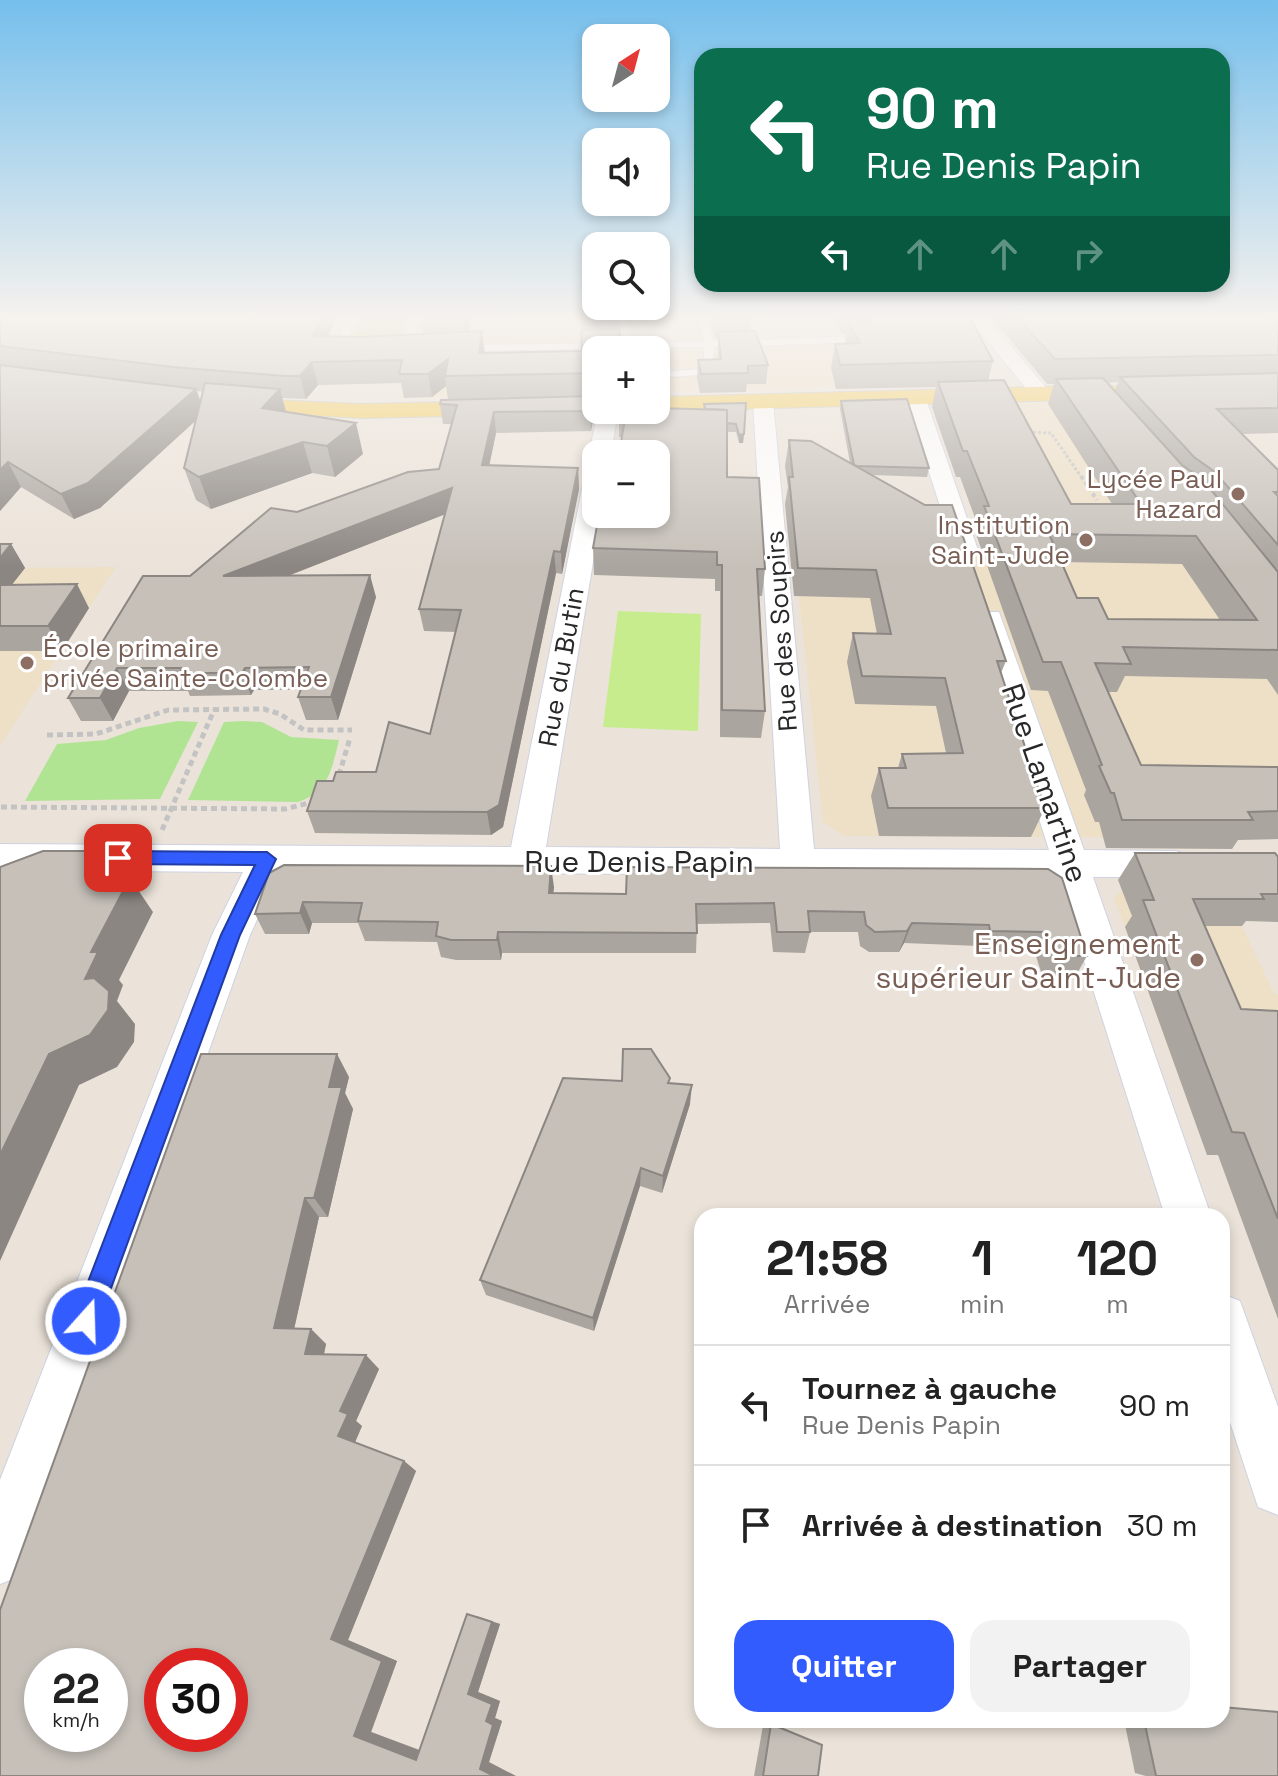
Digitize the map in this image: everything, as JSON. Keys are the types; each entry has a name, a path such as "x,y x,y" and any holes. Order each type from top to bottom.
{"main road":[{"path":"670,404 768,401"},
{"path":"205,403 352,411 582,406"}],"street":[{"name":"Rue des Soupirs","path":"763,401 798,862"},
{"name":"Rue Lamartine","path":"916,401 1185,1208"},
{"name":"Rue du Butin","path":"526,860 586,528"},
{"name":"Rue Denis Papin","path":"0,857 1204,864"},
{"path":"0,1555 238,917 267,859"},
{"path":"1230,1343 1278,1487"}],"path":[{"path":"1019,432 1051,433 1097,500"},
{"path":"47,735 96,734 168,710 264,709 280,714 304,730 352,730"},
{"path":"149,858 214,710"},
{"path":"337,781 350,738"},
{"path":"1,807 285,809 306,806 324,796"}],"shaded area":[{"path":"1091,401 1278,663 1278,838 844,836 823,822 794,551 988,554 940,406"},
{"name":"École primaire privée Sainte-Colombe","path":"116,567 107,580 0,746 0,568"},
{"name":"Enseignement supérieur Saint-Jude","path":"1122,890 1225,891 1274,993 1278,995 1278,1086 1181,1083 1114,897"}],"green space":[{"path":"618,611 701,614 698,731 603,727"},
{"path":"178,721 198,722 160,799 25,801 57,744 106,740 139,728"},
{"path":"224,722 262,722 291,737 339,740 323,785 298,802 188,800"}],"building":[{"path":"0,401 182,401 88,483 61,494 8,462 0,470"},
{"path":"201,401 269,401 262,408 356,423 327,446 303,442 199,477 184,468"},
{"path":"441,401 582,401 582,411 494,412 482,465 578,468 561,552 554,551 499,805 487,812 307,811 317,781 333,781 336,772 376,772 389,722 430,734 461,610 419,609 452,488 223,576 370,575 331,697 298,697 309,667 245,668 242,673 180,673 182,668 117,668 100,698 68,698 143,576 190,576 271,508 297,512 408,472 439,469 457,405 440,404"},
{"path":"841,401 908,401 929,468 854,465"},
{"path":"945,401 1015,401 1071,504 1141,504 1071,401 1124,401 1182,465 1203,480 1278,572 1278,650 1123,647 1131,664 1095,663 1141,765 1278,767 1278,811 1248,812 1253,820 1122,820 1061,662 1043,662 984,506 989,506 967,451 963,451","holes":["1049,534 1196,536 1257,620 1108,619 1098,598 1077,598"]},
{"path":"1142,401 1278,401 1278,408 1217,409 1278,470 1278,492 1274,492 1278,496 1278,545 1215,472 1194,457"},
{"path":"746,403 744,434 739,435 736,424 727,423 727,410 705,409 704,404"},
{"path":"670,408 727,410 727,477 759,478 765,569 757,569 765,711 722,710 722,565 717,565 717,552 593,548 597,528 670,528 670,440 621,440 624,424 670,424"},
{"path":"789,440 811,441 925,505 952,505 1006,661 997,661 1045,808 888,808 879,768 906,768 902,754 963,753 945,678 862,676 853,633 891,634 876,570 798,568 789,477 793,477"},
{"path":"0,544 11,544 0,558"},
{"path":"77,584 48,626 0,626 0,585"},
{"path":"43,851 94,851 130,878 91,952 98,952 85,979 94,978 109,991 108,1010 90,1035 49,1054 0,1155 0,867"},
{"path":"1135,853 1275,853 1278,857 1278,894 1261,894 1264,899 1193,899 1241,1009 1278,1011 1278,1219 1244,1133 1232,1132 1143,900 1154,900"},
{"path":"284,865 551,866 549,893 626,894 627,867 1048,869 1062,878 1087,956 1059,956 1052,952 1046,932 990,931 989,925 912,923 907,931 875,932 866,925 864,912 808,911 810,932 777,932 774,903 696,904 697,933 498,932 497,940 451,940 436,936 438,922 358,921 362,903 303,902 300,913 255,914 269,873"},
{"path":"623,1049 651,1049 670,1078 668,1083 692,1085 663,1176 641,1168 593,1318 480,1280 563,1078 622,1081"},
{"path":"201,1054 337,1054 329,1087 342,1087 314,1198 305,1198 274,1328 311,1329 305,1354 366,1355 340,1411 348,1414 338,1436 404,1461 331,1639 382,1661 354,1736 416,1760 467,1614 492,1622 468,1694 492,1704 486,1721 493,1725 480,1769 494,1776 0,1776 0,1610"},
{"path":"1230,1708 1278,1712 1278,1776 1156,1776 1146,1728 1230,1728"},
{"path":"770,1728 781,1728 822,1745 818,1776 763,1776"}],"place":[{"name":"Lycée Paul Hazard","path":"1238,494"},
{"name":"Institution Saint-Jude","path":"1086,540"},
{"name":"École primaire privée Sainte-Colombe","path":"27,663"},
{"name":"Enseignement supérieur Saint-Jude","path":"1197,960"}],"route":[{"path":"86,1321 238,917 267,859 118,858"}]}
